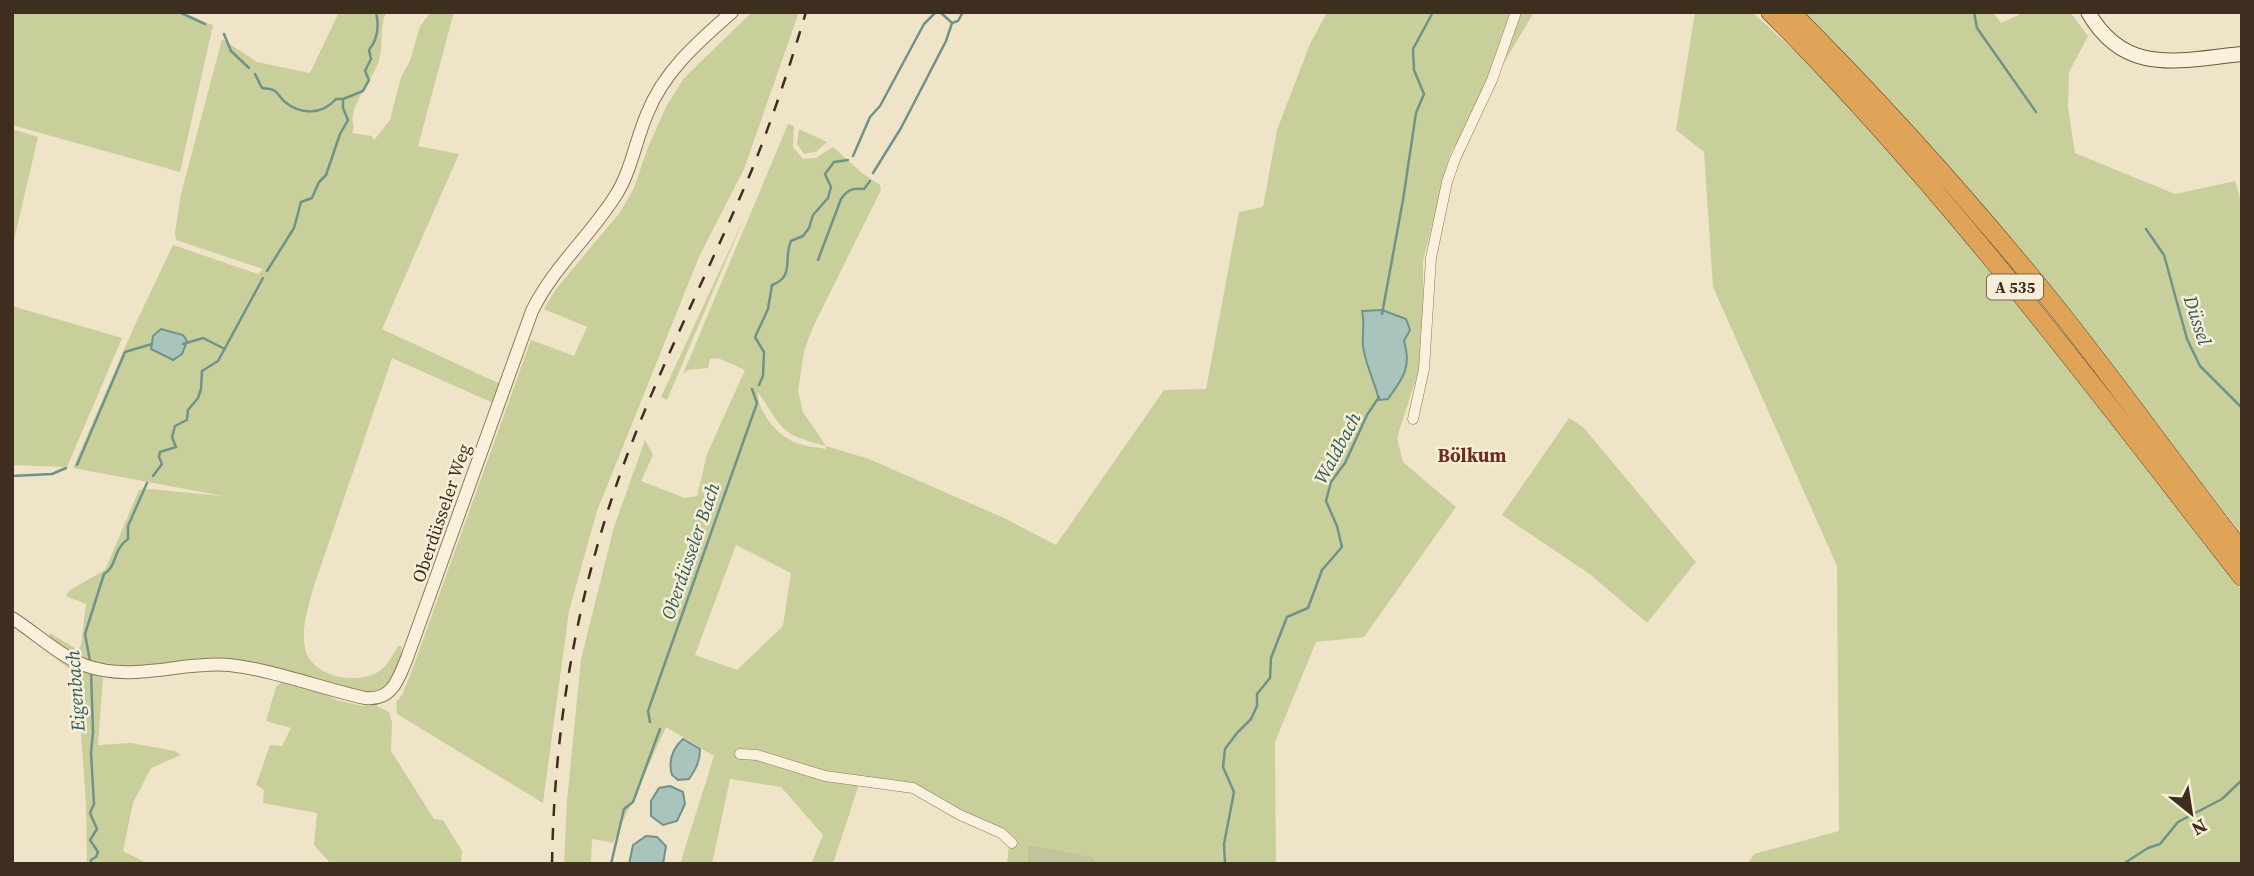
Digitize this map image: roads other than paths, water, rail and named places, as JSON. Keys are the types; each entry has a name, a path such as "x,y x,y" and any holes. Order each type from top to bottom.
{"highway":[{"name":"A 535","path":"1770,12 1878,124 1956,214 2037,313 2242,577"},
{"name":"A 535","path":"1791,12 1899,125 2027,273 2242,551"}],"main road":[{"path":"2088,12 2110,42 2131,55 2149,60 2168,61 2242,54"}],"street":[{"name":"Oberdüsseler Weg","path":"12,618 65,656 85,665 139,672 231,665 365,698 387,700 396,686 407,658 523,331 539,297 552,275 593,228 620,189 647,113 665,80 692,48 732,12"},
{"path":"1413,419 1424,369 1431,258 1447,182 1492,80 1516,12"},
{"path":"740,754 757,755 825,776 913,788 960,815 1001,833 1012,844"}],"water":[{"path":"1382,310 1406,319 1410,330 1404,341 1407,358 1405,372 1388,399 1379,400 1364,353 1362,311"},
{"path":"161,329 183,335 187,341 182,354 173,360 151,349 153,336"},
{"path":"683,739 700,749 700,753 689,779 678,780 672,775 671,760 676,747"},
{"path":"670,786 683,792 685,804 677,821 663,825 651,816 651,801 659,788"},
{"path":"646,836 657,837 666,846 663,864 629,864 633,845"}],"waterway":[{"path":"179,12 205,24"},
{"name":"Eigenbach","path":"267,271 294,228 301,202 312,198 319,182 326,175 340,134 348,120 343,99 363,91 369,80 365,71 371,59 369,50 377,32 376,12"},
{"name":"Oberdüsseler Bach","path":"853,156 870,117 880,106 924,24 936,12"},
{"name":"Oberdüsseler Bach","path":"940,12 952,23"},
{"name":"Oberdüsseler Bach","path":"952,23 958,21 963,12"},
{"name":"Waldbach","path":"1382,314 1416,113 1424,94 1414,70 1413,49 1433,12"},
{"name":"Düssel","path":"1974,12 1977,28 2036,112"},
{"path":"873,173 901,128 946,41 952,23"},
{"path":"224,34 231,51 249,68"},
{"path":"255,74 262,88 274,91 285,102 304,111 318,110 336,99 342,99"},
{"name":"Oberdüsseler Bach","path":"759,385 763,376 764,352 755,337 768,309 772,285 784,277 791,241 803,236 813,215 828,198 831,187 825,174 834,162 848,160"},
{"path":"818,260 841,199 851,190 864,189 870,181"},
{"name":"Düssel","path":"2146,229 2164,255 2187,339 2200,366 2242,408"},
{"name":"Eigenbach","path":"153,476 162,464 160,452 176,447 172,437 175,426 187,420 188,410 198,398 202,371 218,361 263,278"},
{"path":"183,344 203,338 225,349"},
{"path":"77,465 125,352 152,344"},
{"name":"Oberdüsseler Bach","path":"650,722 648,711 757,403 752,389"},
{"name":"Waldbach","path":"1225,864 1224,844 1234,792 1223,767 1225,749 1251,719 1257,706 1257,694 1270,678 1271,658 1287,617 1308,608 1322,570 1342,547 1337,526 1326,501 1331,482 1345,463 1367,415 1379,397"},
{"path":"12,476 52,474 66,468"},
{"name":"Eigenbach","path":"90,661 85,634 104,574 128,539 128,526 147,483"},
{"name":"Eigenbach","path":"91,671 94,804 90,813 97,829 90,840 98,852 91,864"},
{"name":"Oberdüsseler Bach","path":"611,864 624,809 633,802 660,729"},
{"path":"2123,864 2148,848 2160,844 2178,822 2222,799 2242,780"}],"railway":[{"path":"552,864 557,772 567,682 585,592 610,504 641,420 759,152 806,12"}],"district":[{"name":"Bölkum","path":"1472,455"}]}
